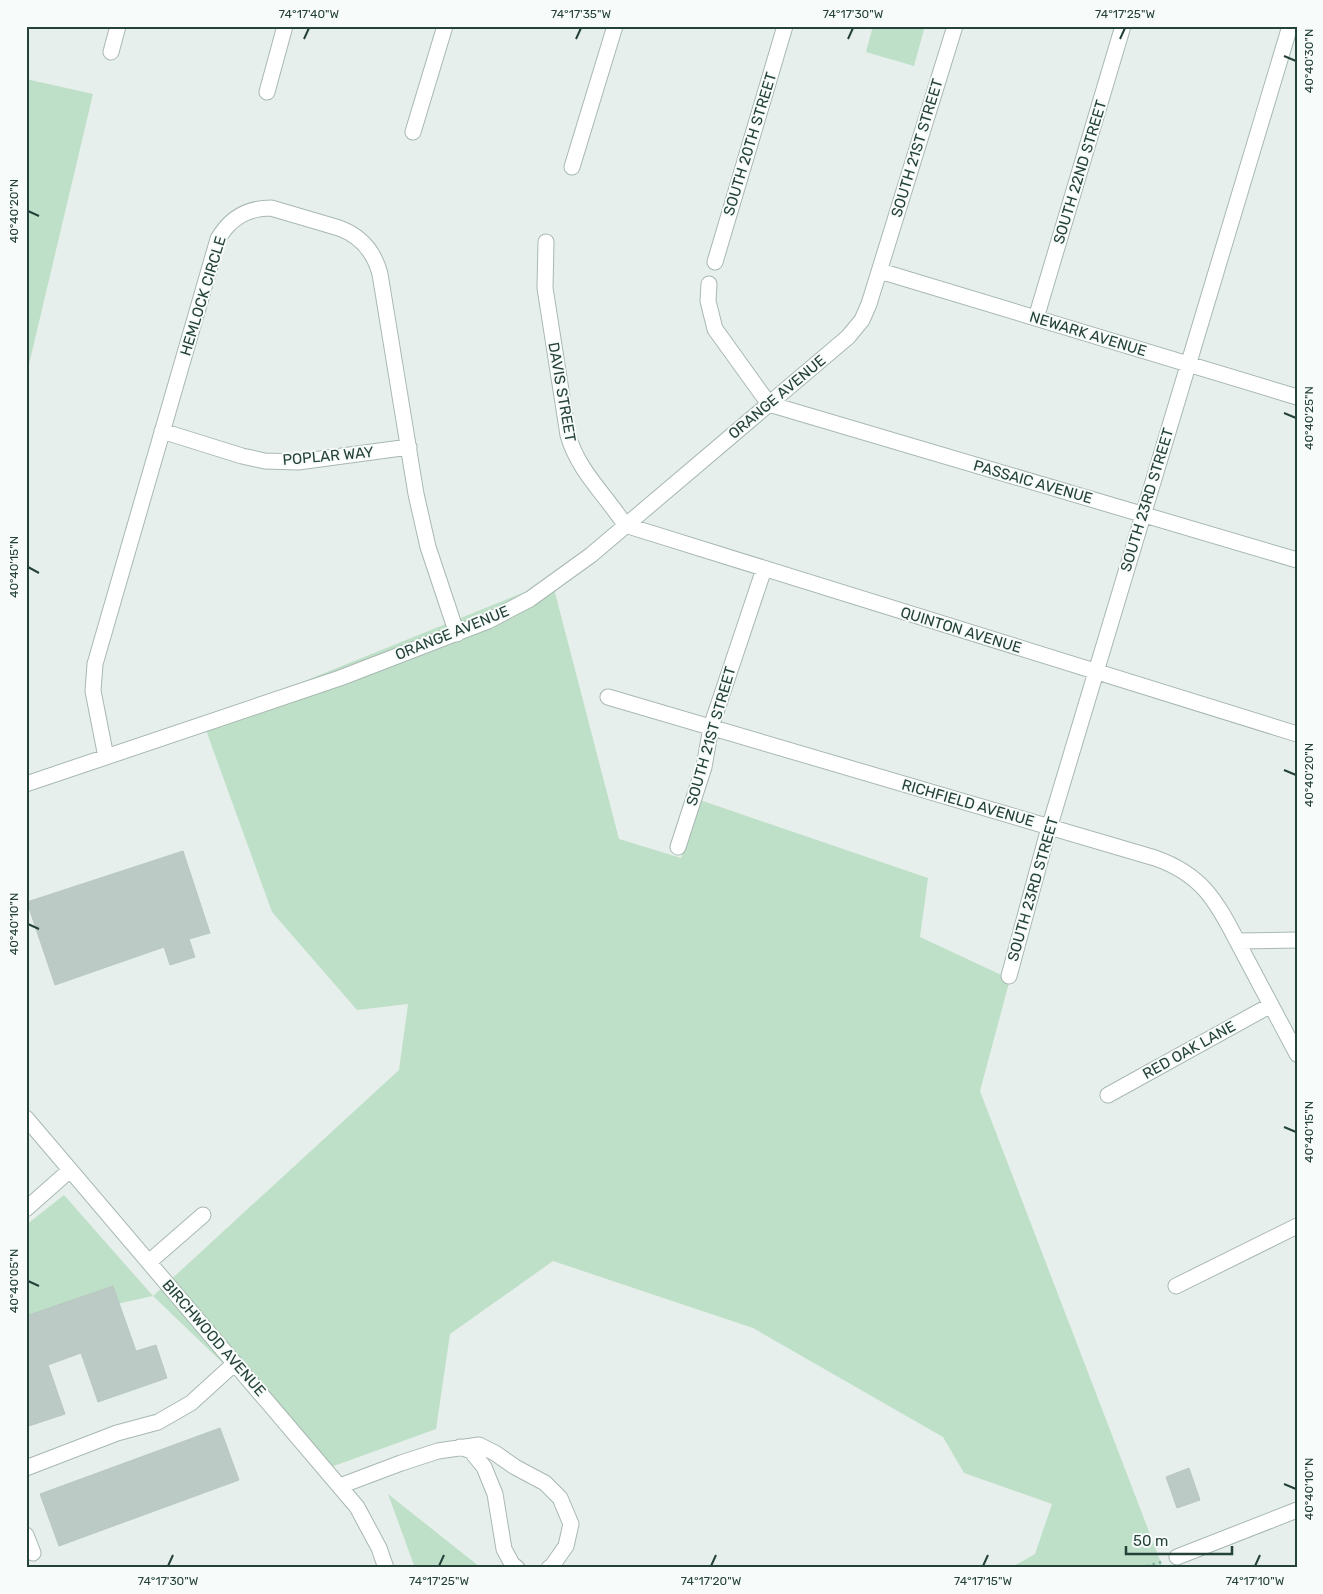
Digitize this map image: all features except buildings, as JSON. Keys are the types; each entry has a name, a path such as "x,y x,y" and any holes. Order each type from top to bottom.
{"street":[{"path":"111,52 118,26"},
{"path":"267,92 285,26"},
{"path":"413,132 444,26"},
{"path":"572,167 614,26"},
{"name":"SOUTH 20TH STREET","path":"715,262 786,26"},
{"name":"SOUTH 21ST STREET","path":"880,271 955,26"},
{"name":"SOUTH 22ND STREET","path":"1036,318 1123,26"},
{"name":"SOUTH 23RD STREET","path":"1009,976 1050,827 1290,26"},
{"name":"HEMLOCK CIRCLE","path":"106,757 93,691 95,664 218,239 231,222 240,215 260,208 271,208 350,232 360,238 374,256 380,274 416,494 428,547 457,634"},
{"name":"DAVIS STREET","path":"546,242 545,288 572,450 580,465 625,525"},
{"name":"NEWARK AVENUE","path":"880,271 1297,397"},
{"name":"ORANGE AVENUE","path":"26,784 340,678 457,634 530,600 590,555 848,337 862,320 870,304 880,271"},
{"path":"709,284 708,301 715,329 769,404"},
{"name":"PASSAIC AVENUE","path":"769,404 1297,560"},
{"name":"POPLAR WAY","path":"162,431 242,456 265,461 298,462 409,447"},
{"name":"QUINTON AVENUE","path":"625,525 1297,734"},
{"name":"SOUTH 21ST STREET","path":"678,847 704,767 711,727 764,569"},
{"name":"RICHFIELD AVENUE","path":"608,697 1155,858 1182,871 1196,881 1213,898 1297,1054"},
{"path":"1237,941 1297,940"},
{"name":"RED OAK LANE","path":"1108,1095 1271,1005"},
{"name":"BIRCHWOOD AVENUE","path":"26,1118 357,1507 379,1548 386,1568"},
{"path":"26,1209 70,1170"},
{"path":"149,1262 203,1215"},
{"path":"1176,1286 1297,1226"},
{"path":"26,1468 117,1433 158,1422 191,1403 236,1363"},
{"path":"340,1486 438,1451 479,1445 495,1452 514,1466 545,1483 560,1498 570,1524 566,1546 549,1568"},
{"path":"460,1447 471,1451 484,1467 495,1494 504,1549 512,1564 517,1568"},
{"path":"1177,1557 1297,1510"},
{"path":"26,1535 33,1552"}],"path":[{"path":"1140,1568 1177,1557"}],"green space":[{"path":"873,26 925,26 914,66 866,52"},
{"path":"26,79 93,94 26,377"},
{"path":"552,581 619,839 681,858 700,800 928,878 920,937 1010,979 980,1091 1163,1568 1010,1568 1035,1554 1052,1504 964,1473 943,1437 753,1328 553,1261 450,1334 436,1429 331,1467 153,1296 399,1070 408,1004 357,1010 272,912 203,722"},
{"path":"64,1195 153,1296 26,1324 26,1225"},
{"path":"388,1494 480,1567 480,1568 415,1568"}]}
